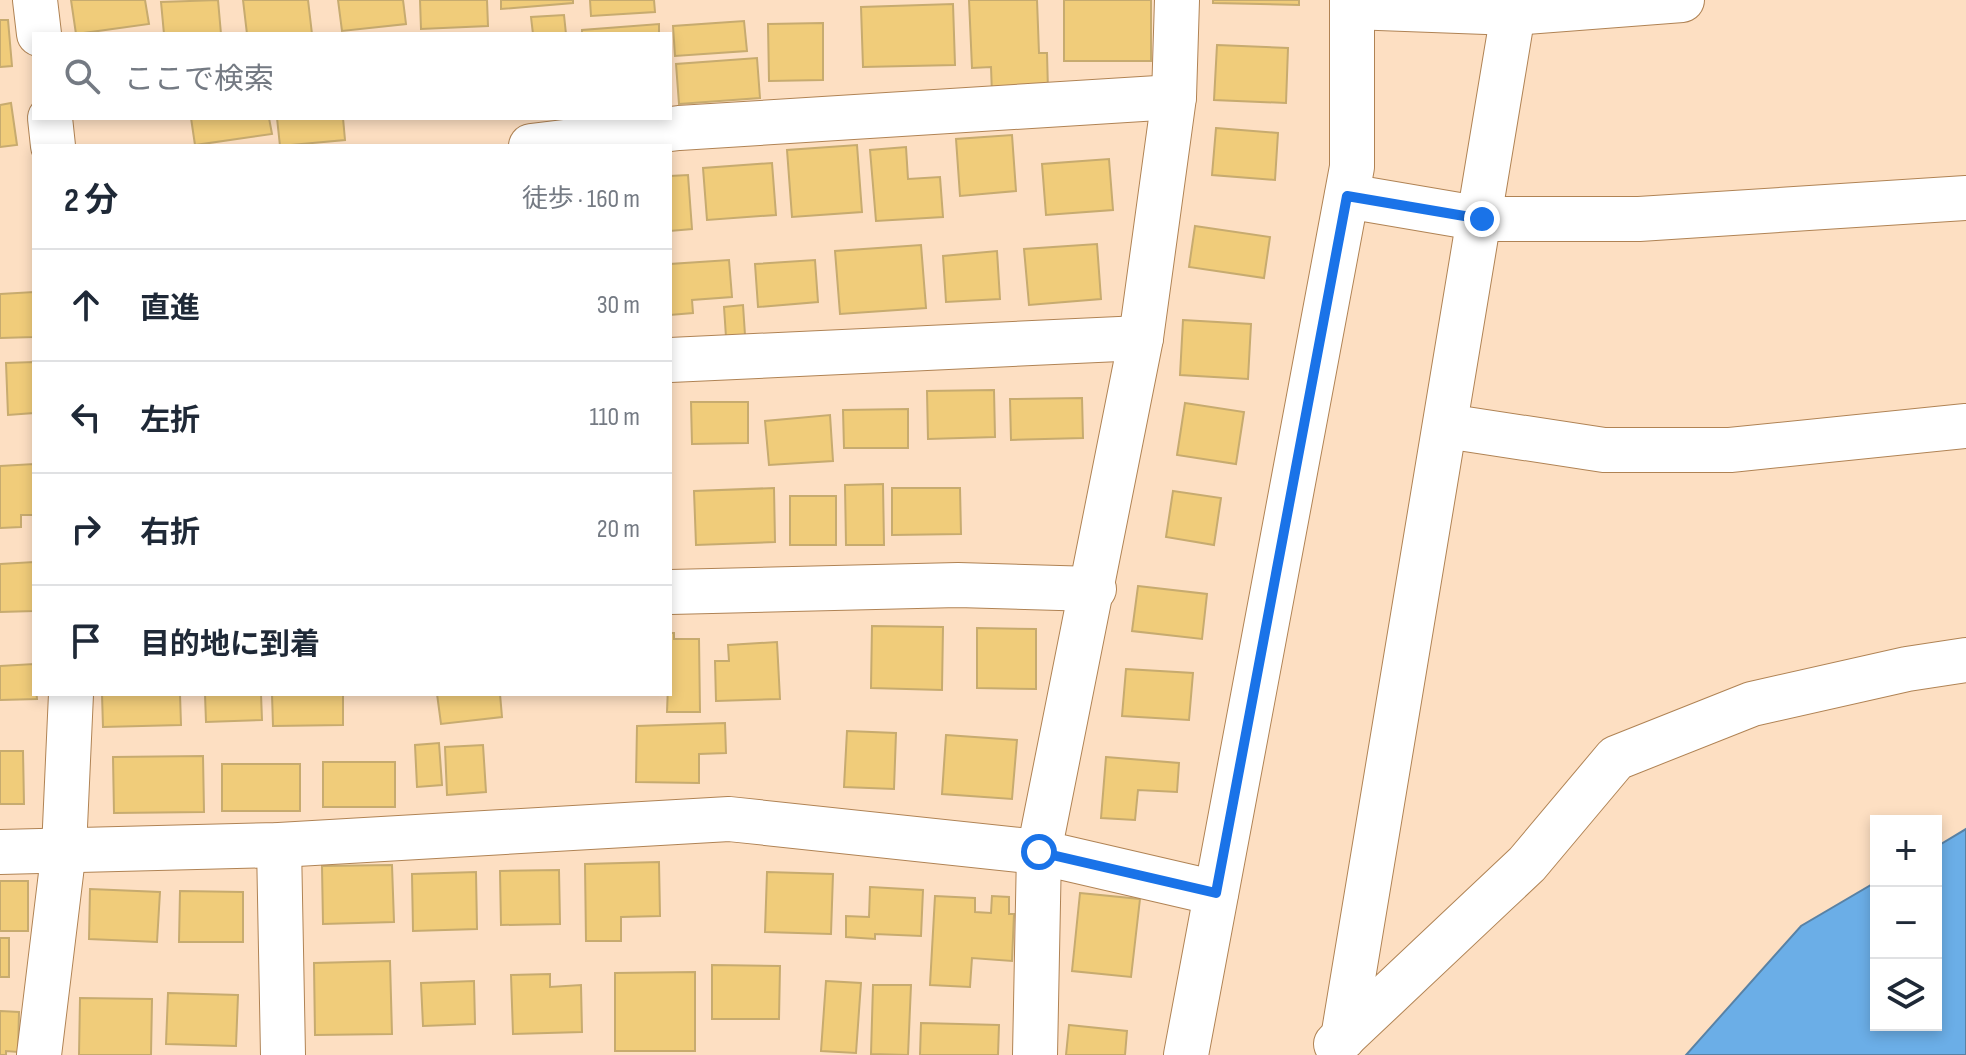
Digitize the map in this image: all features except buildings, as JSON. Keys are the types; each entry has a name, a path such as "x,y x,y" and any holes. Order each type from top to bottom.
{"street":[{"path":"35,0 39,32"},
{"path":"1035,1055 1039,852 1094,589 1141,338 1174,97 1177,0"},
{"path":"1186,1055 1352,167 1352,3 1513,13 1682,0"},
{"path":"1334,1046 1482,219 1513,13"},
{"path":"547,144 679,128 1174,97"},
{"path":"50,120 53,144"},
{"path":"1347,196 1482,219 1639,219 1966,198"},
{"path":"672,360 1141,338"},
{"path":"1446,426 1604,450 1730,450 1966,426"},
{"path":"672,592 958,585 1094,589"},
{"path":"1334,1046 1527,864 1616,758 1752,704 1907,669 1966,660"},
{"path":"39,1055 64,849 71,696"},
{"path":"0,852 279,845 729,819 1039,852 1216,893"},
{"path":"279,845 283,1055"}],"water":[{"path":"1966,829 1966,1055 1686,1055 1801,926 1870,886 1870,1031 1942,1031 1942,843"}],"route":[{"path":"1039,852 1216,893 1347,196 1482,219"}]}
